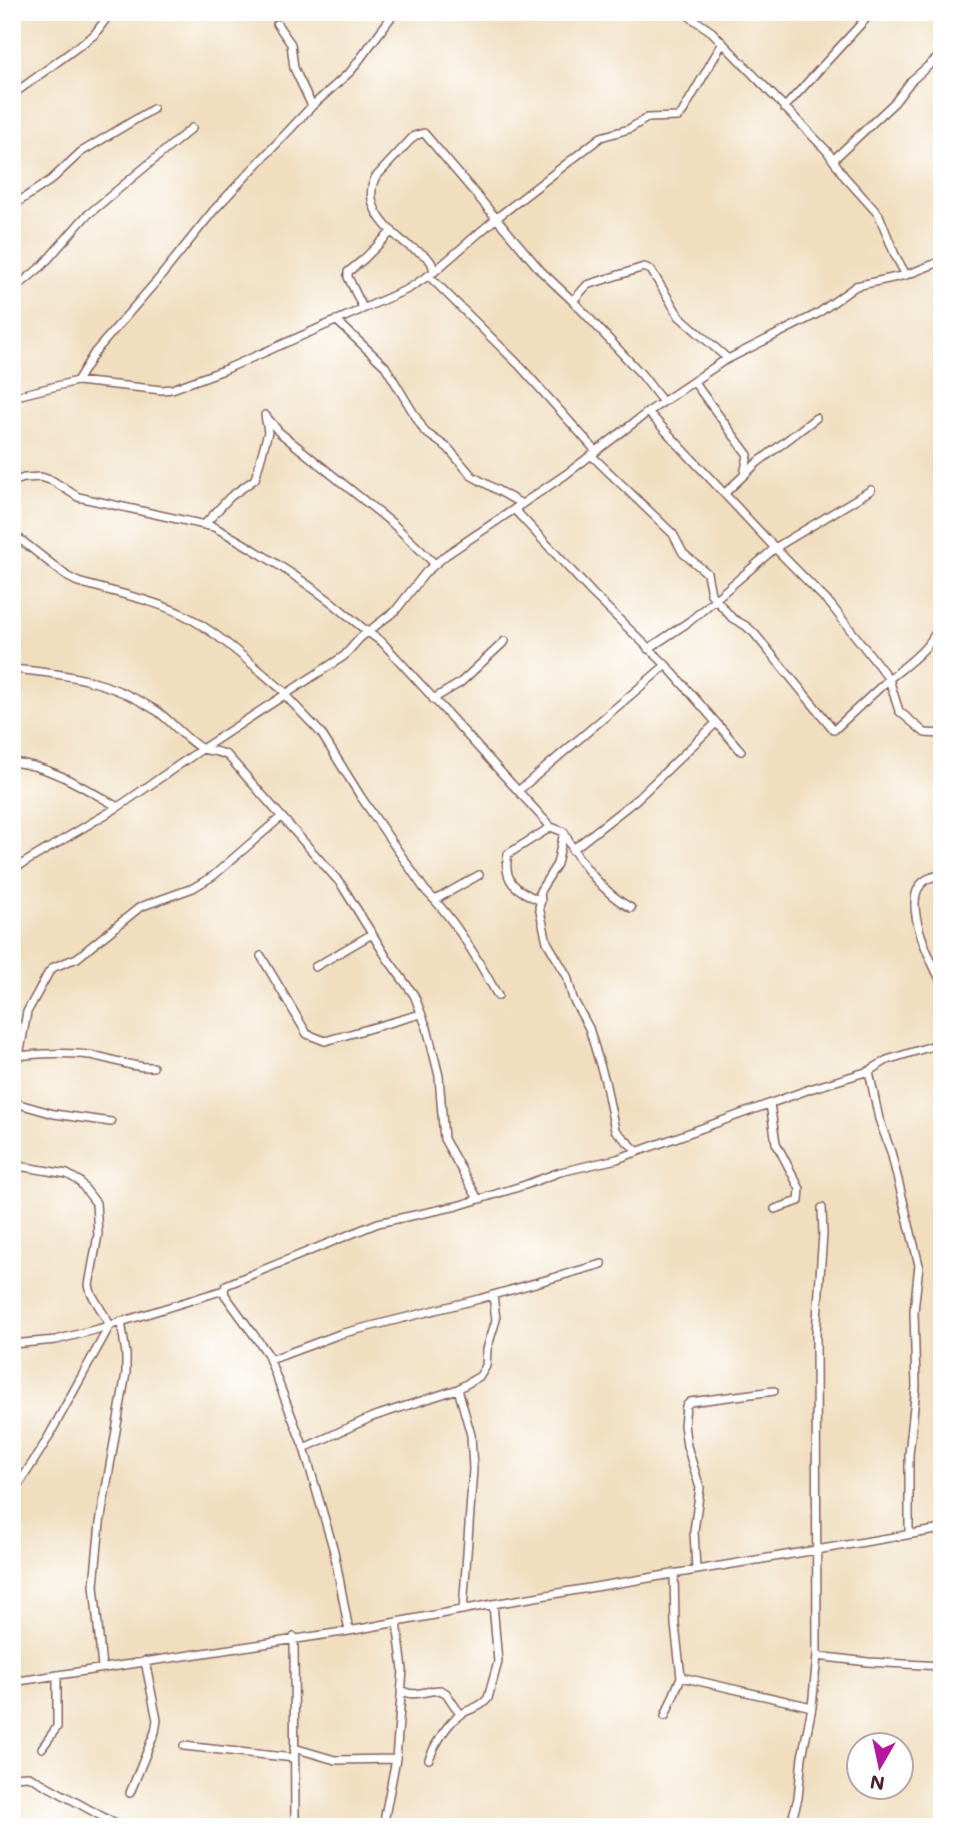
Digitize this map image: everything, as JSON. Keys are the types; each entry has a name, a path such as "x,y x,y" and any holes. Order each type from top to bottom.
{"street":[{"path":"12,94 94,34 111,12"},
{"path":"77,381 95,352 162,276 214,210 312,106 351,71 395,12"},
{"path":"684,12 712,32 827,151 844,176 879,215 906,275"},
{"path":"784,108 872,12"},
{"path":"276,24 291,44 295,68 312,106"},
{"path":"12,397 77,381 172,389 224,370 408,289 432,274 601,136 629,129 647,118 678,117 722,44"},
{"path":"833,160 895,102 911,81 942,54"},
{"path":"12,206 51,180 81,152 153,108"},
{"path":"12,291 42,266 85,217 192,128"},
{"path":"663,402 642,375 541,271 424,133 414,136 380,171 373,184 373,209 392,232 427,258 432,274 520,365 593,453 673,534 684,553 704,569 707,573 708,589 715,598 732,618 746,625 834,730 920,654 939,631 942,618"},
{"path":"363,308 348,272 392,232"},
{"path":"12,870 118,807 344,656 366,633 396,610 435,564 648,412 728,359 817,314 856,286 906,275 942,261"},
{"path":"573,302 587,285 644,267 651,270 680,316 728,359"},
{"path":"337,320 385,366 425,432 454,453 472,476 522,504"},
{"path":"694,382 748,455 744,475"},
{"path":"648,412 831,605 889,679 899,711 925,733 942,734"},
{"path":"204,525 230,497 255,479 268,432 265,415 279,432 392,523 435,564"},
{"path":"725,494 744,475 816,418"},
{"path":"12,482 41,477 53,481 78,498 204,525 232,536 330,601 366,633 382,642 551,827 564,832 572,850 615,900 631,908"},
{"path":"648,649 690,621 775,548 871,490"},
{"path":"514,509 592,593 666,665 741,751"},
{"path":"12,533 78,582 163,606 186,616 220,638 285,693 321,733 389,838 481,965 498,996"},
{"path":"433,699 460,683 505,641"},
{"path":"518,791 666,665"},
{"path":"12,669 68,674 102,683 158,711 202,749 217,750 228,756 341,884 387,958 409,986 421,1013 439,1076 444,1139 478,1199"},
{"path":"572,850 637,799 716,723"},
{"path":"12,762 29,764 64,777 118,807"},
{"path":"153,1067 141,1068 97,1056 15,1056 27,1012 54,967 77,958 140,908 193,888 213,876 281,817"},
{"path":"541,901 522,893 512,883 505,869 508,854 551,827"},
{"path":"564,832 557,864 540,891 539,907 547,942 567,976 573,999 589,1028 605,1080 615,1130 636,1150"},
{"path":"942,874 926,879 921,884 913,912 942,983"},
{"path":"435,900 479,875"},
{"path":"315,967 372,934"},
{"path":"261,956 307,1034 325,1041 421,1013"},
{"path":"349,1631 334,1550 303,1448 270,1360 225,1295 226,1285 377,1223 478,1199 560,1172 617,1158 810,1088 869,1071 887,1060 942,1043"},
{"path":"869,1071 879,1119 891,1152 919,1265 914,1311 916,1387 909,1455 909,1534"},
{"path":"12,1102 54,1114 111,1122"},
{"path":"769,1104 776,1143 801,1196 799,1201 775,1209"},
{"path":"12,1165 67,1174 79,1181 96,1203 98,1235 89,1285 110,1325"},
{"path":"790,1827 798,1798 817,1656 816,1333 823,1234 822,1208"},
{"path":"270,1360 340,1334 602,1264"},
{"path":"12,1345 56,1340 224,1290"},
{"path":"303,1448 372,1417 458,1389 480,1376 486,1366 487,1349 496,1320 493,1295"},
{"path":"102,1668 94,1585 100,1523 126,1373 121,1321"},
{"path":"12,1495 110,1325"},
{"path":"458,1389 471,1435 473,1469 463,1610"},
{"path":"696,1569 694,1531 700,1488 687,1447 684,1426 686,1406 690,1402 774,1391"},
{"path":"12,1682 294,1637 349,1631 696,1569 942,1529"},
{"path":"665,1716 681,1677 675,1625 674,1573"},
{"path":"429,1759 435,1743 460,1714 485,1703 498,1662 493,1604"},
{"path":"385,1816 396,1759 403,1658 397,1622"},
{"path":"294,1637 295,1827"},
{"path":"817,1656 942,1666"},
{"path":"130,1793 155,1732 157,1720 145,1661"},
{"path":"42,1748 57,1727 57,1675"},
{"path":"681,1677 812,1707"},
{"path":"401,1689 411,1694 440,1689 446,1693 460,1714"},
{"path":"184,1746 294,1758"},
{"path":"294,1748 335,1760 396,1759"},
{"path":"12,1776 29,1776 121,1827"}]}
